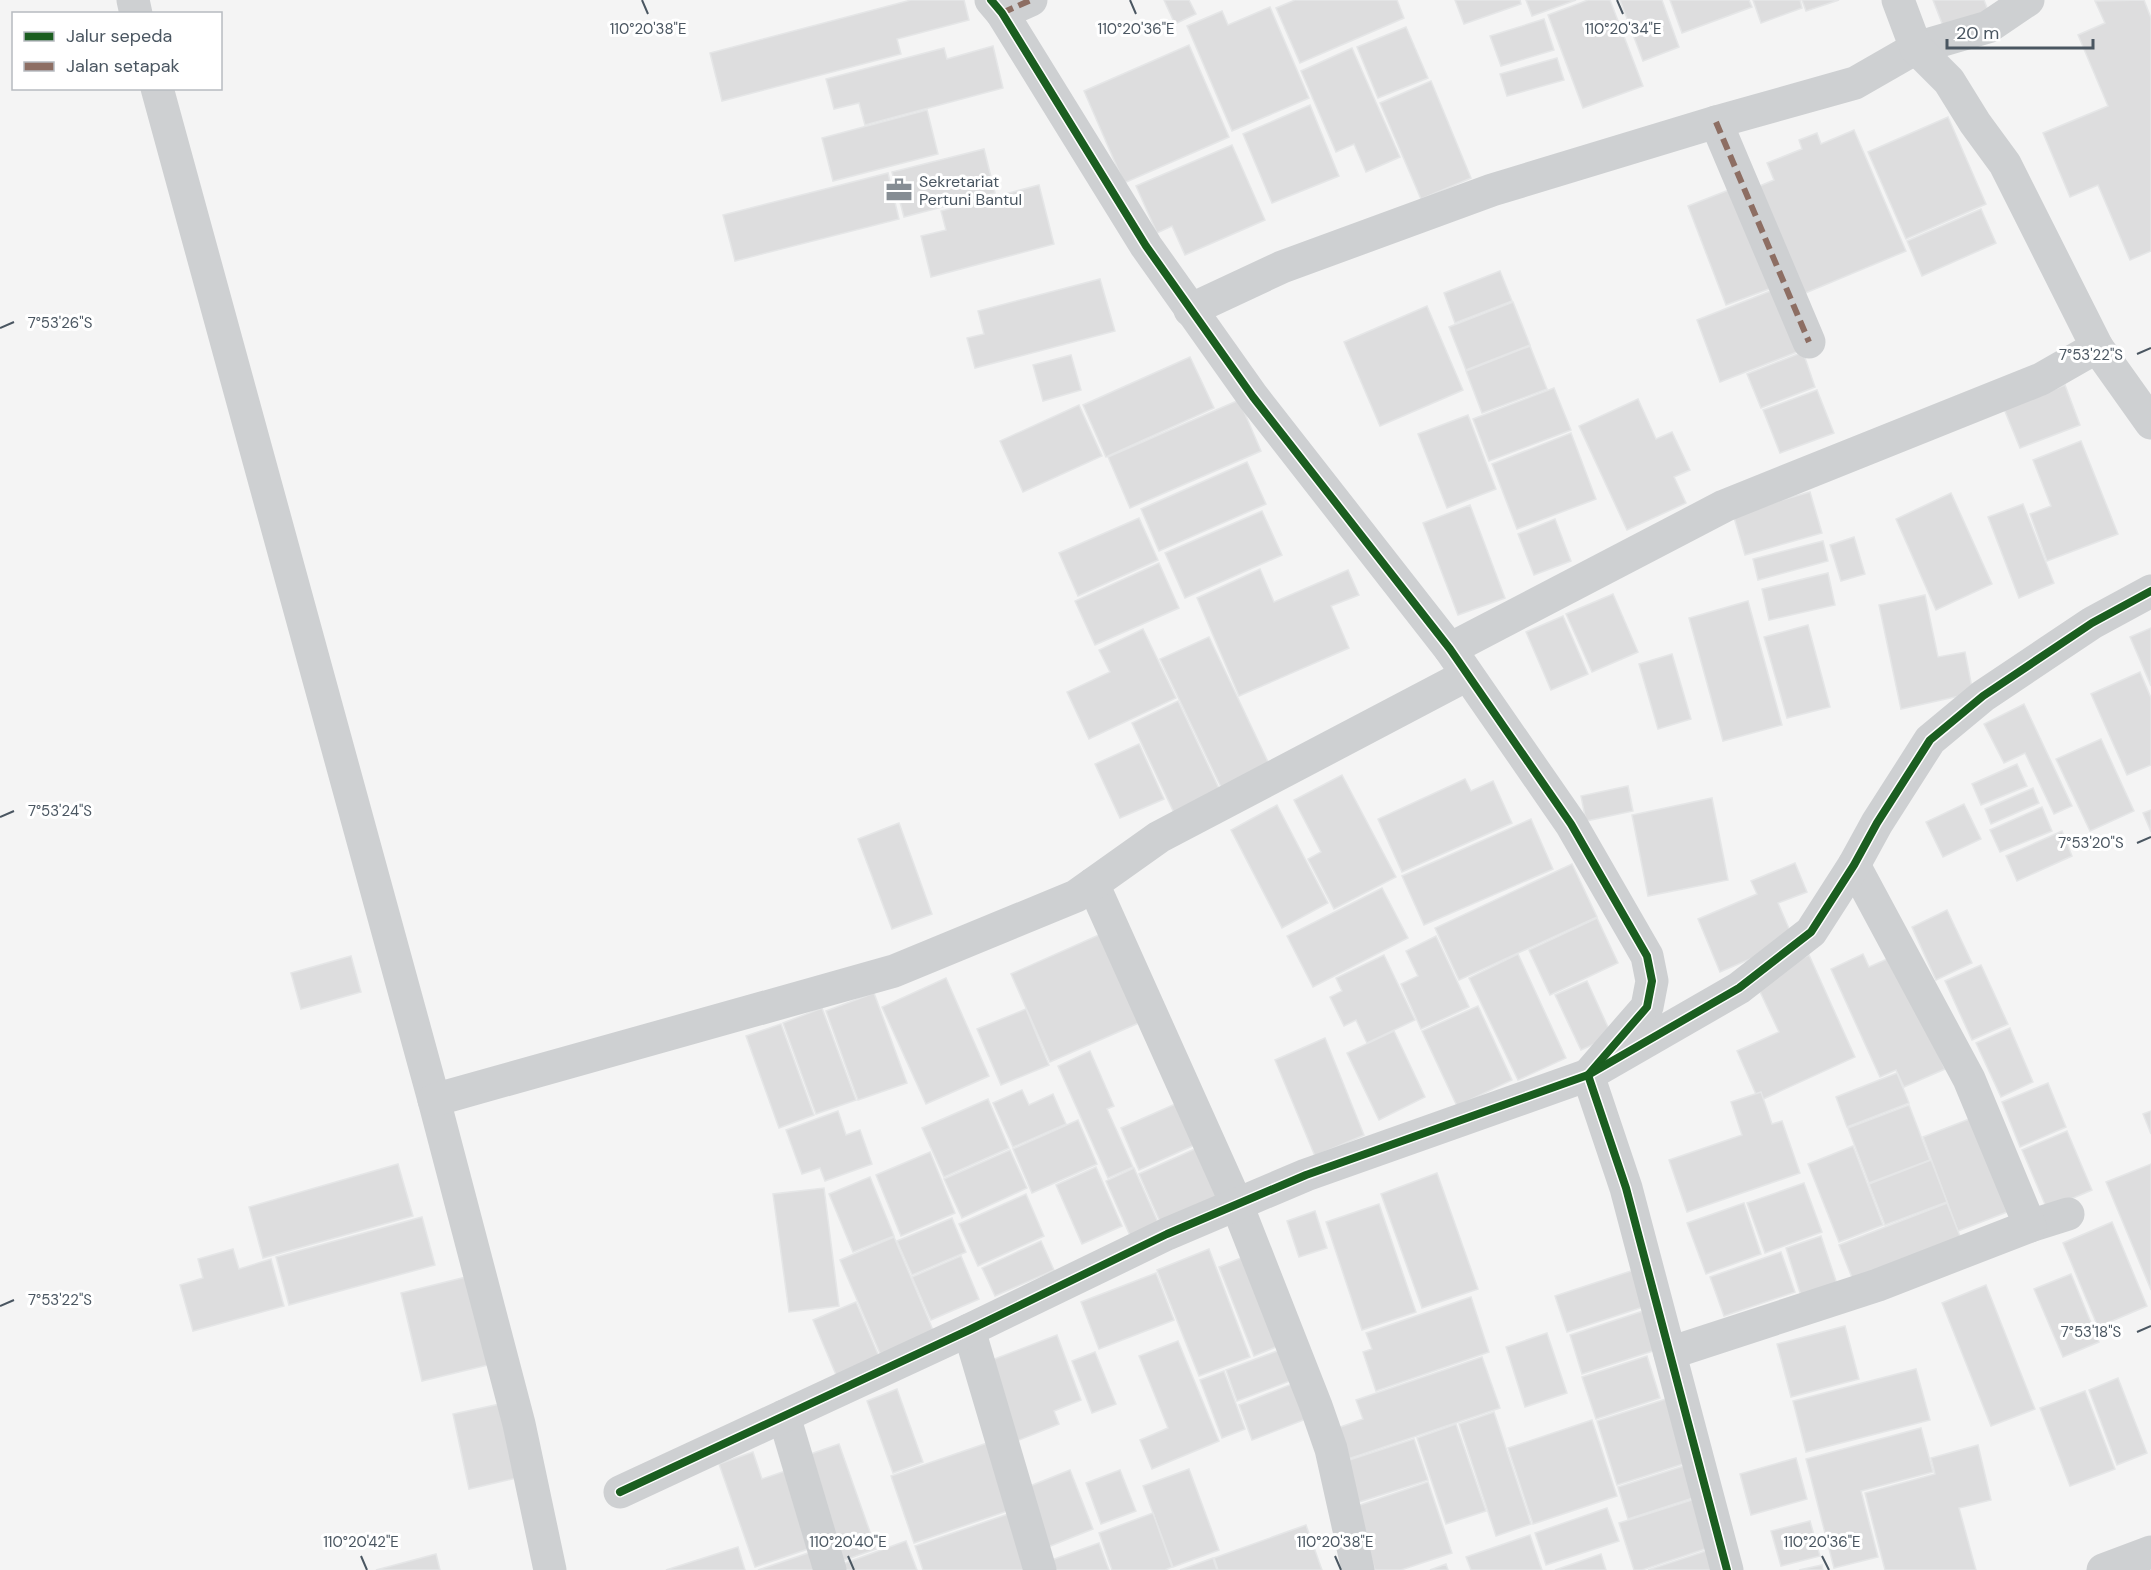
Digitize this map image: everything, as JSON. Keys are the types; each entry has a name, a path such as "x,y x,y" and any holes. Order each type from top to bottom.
{"street":[{"path":"1898,0 1916,48 1949,81 1975,123 2005,164 2097,347 2151,423"},
{"path":"1190,310 1282,267 1492,190 1716,122 1855,83 1916,48 1988,27 2028,0"},
{"path":"1008,4 1146,246 1253,397 1458,662 1570,824 1647,956 1652,981 1647,1007 1588,1075"},
{"path":"158,90 434,1100 519,1424 550,1570"},
{"path":"1716,122 1809,342"},
{"path":"434,1100 894,971 1076,896 1159,837 1724,506 2042,379 2097,347"},
{"path":"620,1492 969,1330 1167,1234 1306,1175 1588,1075 1739,988 1811,932 1930,740 1983,696 2092,623 2151,591"},
{"path":"1854,865 1969,1079 2030,1226"},
{"path":"1093,884 1237,1205 1316,1406 1331,1449 1358,1570"},
{"path":"1588,1075 1626,1188 1728,1570"},
{"path":"1670,1353 1878,1286 2030,1226 2067,1214"},
{"path":"969,1330 1040,1570"},
{"path":"784,1416 830,1570"},
{"path":"2103,1570 2151,1552"}],"building":[{"path":"911,0 964,0 969,20 897,39 901,54 722,101 710,53"},
{"path":"1164,0 1189,0 1196,14 1175,24"},
{"path":"1295,0 1397,0 1404,18 1300,63 1276,8"},
{"path":"1455,0 1520,0 1521,4 1464,24"},
{"path":"1526,0 1576,0 1532,16"},
{"path":"1588,0 1610,0 1643,86 1583,108 1548,15"},
{"path":"1620,0 1662,0 1679,47 1643,61"},
{"path":"1670,0 1749,0 1752,7 1682,33"},
{"path":"1753,0 1800,0 1802,8 1761,23"},
{"path":"1802,0 1839,0 1806,11"},
{"path":"1933,0 1984,0 1989,13 1945,31"},
{"path":"2144,0 2151,18 2151,251 2130,260 2098,185 2070,197 2043,133 2108,106 2078,35 2105,23 2095,1"},
{"path":"1270,7 1309,98 1232,131 1187,26 1222,11 1228,25"},
{"path":"1544,19 1554,50 1501,66 1490,36"},
{"path":"1406,27 1428,78 1378,98 1357,47"},
{"path":"1189,45 1229,137 1124,183 1084,91"},
{"path":"993,46 1003,88 865,125 859,103 834,109 826,79 944,48 947,59"},
{"path":"1352,48 1400,157 1366,172 1354,144 1336,152 1301,71"},
{"path":"1557,58 1564,80 1507,96 1500,74"},
{"path":"1431,81 1471,178 1421,199 1380,103"},
{"path":"1310,105 1339,176 1272,203 1243,134"},
{"path":"927,110 938,154 833,181 822,138"},
{"path":"1948,117 1986,204 1906,239 1868,152"},
{"path":"1854,130 1906,251 1796,297 1750,190 1774,180 1767,163 1802,149 1799,140 1817,133 1821,144"},
{"path":"1232,145 1265,220 1185,255 1172,226 1157,233 1136,186"},
{"path":"984,149 995,193 904,217 892,172"},
{"path":"888,173 899,219 735,261 723,215"},
{"path":"1039,185 1054,244 931,277 921,236 946,230 941,211"},
{"path":"1739,186 1777,286 1726,305 1688,206"},
{"path":"1981,209 1996,243 1922,276 1907,241"},
{"path":"1500,271 1512,301 1455,323 1444,293"},
{"path":"1100,279 1115,331 975,368 967,338 984,334 978,311"},
{"path":"1778,288 1802,350 1720,382 1697,320"},
{"path":"1513,302 1530,345 1466,370 1449,327"},
{"path":"1427,306 1463,390 1380,426 1344,342"},
{"path":"1530,346 1547,389 1482,413 1466,371"},
{"path":"1803,352 1815,387 1761,408 1747,374"},
{"path":"1071,355 1081,390 1043,401 1033,365"},
{"path":"1190,357 1214,408 1106,457 1083,405"},
{"path":"2065,385 2080,425 2020,448 2004,409"},
{"path":"1554,388 1571,430 1489,461 1473,419"},
{"path":"1817,390 1834,433 1780,453 1763,410"},
{"path":"1638,399 1656,439 1672,432 1690,470 1674,477 1686,503 1627,530 1579,426"},
{"path":"1239,400 1261,451 1130,508 1108,457"},
{"path":"1079,405 1102,456 1023,492 1000,441"},
{"path":"1468,415 1496,489 1447,508 1418,434"},
{"path":"1571,433 1596,499 1517,529 1492,464"},
{"path":"2081,441 2118,534 2047,561 2030,514 2051,506 2033,460"},
{"path":"1247,462 1266,504 1159,551 1141,509"},
{"path":"1810,492 1822,533 1745,555 1733,514"},
{"path":"1951,493 1992,584 1936,610 1896,519"},
{"path":"2023,504 2054,583 2019,598 1988,517"},
{"path":"1470,505 1505,598 1458,615 1423,523"},
{"path":"1262,511 1282,555 1185,598 1165,553"},
{"path":"1139,518 1158,560 1078,596 1059,553"},
{"path":"1555,519 1571,561 1534,575 1518,534"},
{"path":"1854,537 1865,574 1841,581 1830,545"},
{"path":"1823,541 1828,561 1758,580 1753,559"},
{"path":"1159,563 1179,608 1095,645 1075,601"},
{"path":"1260,569 1274,602 1348,570 1359,595 1331,606 1349,648 1239,696 1197,598"},
{"path":"1828,573 1835,605 1769,620 1762,589"},
{"path":"1613,594 1638,652 1592,672 1566,614"},
{"path":"1925,595 1938,657 1965,652 1973,693 1901,709 1879,605"},
{"path":"1748,601 1782,725 1723,741 1689,618"},
{"path":"1563,616 1588,674 1551,690 1526,632"},
{"path":"1808,625 1830,707 1787,718 1764,637"},
{"path":"2151,628 2151,686 2130,637"},
{"path":"1143,629 1176,698 1089,739 1067,692 1110,672 1099,650"},
{"path":"1209,637 1269,764 1221,787 1160,659"},
{"path":"1672,654 1691,719 1658,729 1639,664"},
{"path":"2140,672 2151,698 2151,765 2127,775 2091,694"},
{"path":"1178,701 1222,795 1176,817 1132,723"},
{"path":"2024,704 2072,806 2054,814 2025,753 2004,763 1984,724"},
{"path":"2101,739 2134,811 2090,831 2056,759"},
{"path":"1139,744 1164,799 1120,818 1095,764"},
{"path":"2017,764 2027,786 1981,805 1972,784"},
{"path":"1342,775 1396,877 1334,909 1308,859 1321,852 1294,800"},
{"path":"1465,779 1471,791 1493,781 1512,823 1402,872 1378,819"},
{"path":"1628,786 1633,811 1586,821 1581,796"},
{"path":"2033,788 2039,803 1991,824 1985,809"},
{"path":"1712,798 1728,880 1648,896 1632,815"},
{"path":"1964,804 1981,839 1943,857 1926,822"},
{"path":"1277,805 1328,903 1282,928 1231,830"},
{"path":"2042,807 2052,831 2000,852 1990,830"},
{"path":"2151,810 2151,832 2143,813"},
{"path":"1531,819 1553,869 1424,925 1402,876"},
{"path":"899,823 932,914 892,929 858,839"},
{"path":"2062,831 2072,856 2017,881 2006,856"},
{"path":"1795,863 1807,892 1778,903 1794,940 1720,972 1698,919 1757,894 1751,881"},
{"path":"1572,864 1597,917 1459,980 1435,928"},
{"path":"1382,888 1408,938 1313,987 1287,936"},
{"path":"1947,910 1972,963 1936,980 1912,927"},
{"path":"1597,918 1618,963 1550,995 1529,950"},
{"path":"1110,930 1150,1018 1050,1062 1011,974"},
{"path":"1436,936 1469,1007 1421,1029 1401,984 1418,976 1406,951"},
{"path":"1518,954 1566,1058 1518,1080 1469,978"},
{"path":"1863,954 1869,967 1894,956 1945,1069 1904,1087 1896,1070 1880,1077 1831,969"},
{"path":"1384,955 1415,1020 1367,1043 1356,1020 1344,1026 1330,997 1342,991 1336,978"},
{"path":"1809,955 1855,1057 1759,1101 1737,1051 1779,1032 1754,979"},
{"path":"351,956 361,992 301,1009 291,973"},
{"path":"1981,965 2008,1024 1972,1040 1945,981"},
{"path":"946,978 989,1076 926,1104 882,1007"},
{"path":"1587,981 1612,1036 1581,1050 1555,995"},
{"path":"874,993 907,1083 858,1100 826,1011"},
{"path":"1478,1006 1512,1080 1457,1106 1422,1031"},
{"path":"822,1008 856,1100 816,1114 783,1023"},
{"path":"1026,1009 1049,1065 1001,1085 977,1029"},
{"path":"781,1024 814,1115 779,1128 746,1036"},
{"path":"2010,1028 2033,1082 2001,1097 1976,1043"},
{"path":"1394,1031 1425,1097 1379,1120 1347,1053"},
{"path":"1325,1038 1364,1135 1315,1156 1275,1060"},
{"path":"1090,1051 1114,1106 1107,1109 1133,1167 1108,1178 1058,1066"},
{"path":"1897,1073 1909,1103 1847,1127 1836,1097"},
{"path":"2048,1083 2066,1127 2020,1147 2002,1102"},
{"path":"1022,1090 1029,1105 1053,1094 1066,1124 1013,1147 993,1103"},
{"path":"1761,1092 1772,1124 1782,1121 1800,1173 1687,1212 1669,1160 1742,1135 1731,1102"},
{"path":"988,1099 1009,1148 944,1177 922,1128"},
{"path":"1182,1101 1199,1143 1139,1170 1121,1128"},
{"path":"1909,1105 1930,1160 1869,1183 1848,1128"},
{"path":"838,1111 846,1135 860,1130 872,1164 825,1181 820,1168 802,1174 786,1130"},
{"path":"2151,1111 2151,1134 2143,1114"},
{"path":"1972,1118 2007,1212 1958,1231 1923,1137"},
{"path":"1078,1120 1097,1164 1032,1193 1013,1149"},
{"path":"2067,1131 2092,1190 2047,1209 2022,1150"},
{"path":"1853,1146 1883,1225 1839,1242 1808,1164"},
{"path":"1199,1147 1223,1199 1162,1226 1139,1174"},
{"path":"1010,1150 1027,1188 962,1218 944,1179"},
{"path":"930,1152 955,1213 901,1236 876,1175"},
{"path":"1931,1160 1947,1202 1885,1225 1869,1184"},
{"path":"398,1164 413,1216 263,1258 249,1207"},
{"path":"2151,1164 2151,1290 2106,1182"},
{"path":"1096,1167 1122,1226 1082,1244 1056,1185"},
{"path":"1134,1168 1160,1227 1132,1240 1106,1181"},
{"path":"1437,1173 1478,1289 1422,1308 1381,1194"},
{"path":"870,1177 894,1236 853,1252 829,1194"},
{"path":"1804,1183 1822,1232 1765,1253 1747,1203"},
{"path":"824,1188 839,1306 789,1312 773,1194"},
{"path":"1026,1194 1044,1236 978,1266 959,1224"},
{"path":"1744,1203 1761,1254 1706,1274 1687,1223"},
{"path":"1947,1203 1963,1244 1855,1285 1839,1245"},
{"path":"1379,1204 1416,1312 1362,1330 1326,1222"},
{"path":"1315,1211 1327,1248 1299,1257 1287,1221"},
{"path":"422,1217 435,1265 289,1305 276,1257"},
{"path":"952,1218 966,1252 912,1275 897,1241"},
{"path":"2112,1222 2147,1306 2098,1327 2063,1243"},
{"path":"1821,1236 1839,1290 1803,1302 1786,1248"},
{"path":"894,1237 935,1335 882,1358 840,1260"},
{"path":"1041,1241 1054,1270 995,1296 982,1268"},
{"path":"233,1249 239,1269 271,1259 284,1306 193,1331 180,1285 203,1278 198,1259"},
{"path":"1209,1249 1250,1357 1199,1376 1157,1270"},
{"path":"1781,1252 1795,1292 1724,1316 1710,1277"},
{"path":"1253,1253 1288,1342 1254,1356 1219,1267"},
{"path":"961,1256 979,1299 931,1320 912,1277"},
{"path":"1634,1270 1646,1306 1567,1332 1555,1296"},
{"path":"1156,1273 1174,1320 1099,1349 1081,1302"},
{"path":"2071,1274 2099,1342 2063,1357 2034,1289"},
{"path":"466,1277 488,1365 422,1381 401,1293"},
{"path":"1986,1285 2035,1409 1991,1426 1942,1303"},
{"path":"1471,1297 1489,1352 1376,1391 1363,1352 1372,1349 1366,1333"},
{"path":"856,1302 880,1359 837,1377 813,1320"},
{"path":"1646,1310 1659,1349 1582,1374 1570,1335"},
{"path":"1845,1326 1859,1379 1791,1397 1777,1344"},
{"path":"1547,1333 1567,1393 1525,1407 1506,1347"},
{"path":"1057,1335 1081,1400 1054,1411 1059,1424 1014,1442 984,1363"},
{"path":"1178,1341 1219,1441 1152,1469 1140,1440 1168,1428 1139,1356"},
{"path":"1285,1348 1295,1379 1237,1401 1226,1370"},
{"path":"1095,1352 1116,1404 1092,1413 1072,1361"},
{"path":"1647,1356 1660,1398 1596,1419 1582,1377"},
{"path":"1482,1357 1500,1408 1342,1461 1332,1430 1363,1419 1356,1400"},
{"path":"1916,1369 1930,1420 1806,1452 1793,1401"},
{"path":"1224,1371 1245,1429 1222,1438 1200,1380"},
{"path":"2118,1378 2147,1453 2117,1465 2089,1390"},
{"path":"1297,1382 1311,1417 1252,1440 1239,1405"},
{"path":"897,1389 923,1462 893,1473 867,1401"},
{"path":"2085,1391 2115,1469 2070,1486 2040,1408"},
{"path":"1666,1399 1686,1463 1617,1485 1597,1421"},
{"path":"500,1404 517,1478 469,1489 453,1414"},
{"path":"1494,1412 1531,1524 1496,1536 1459,1424"},
{"path":"1592,1420 1617,1496 1533,1524 1508,1448"},
{"path":"1456,1424 1486,1511 1446,1524 1417,1438"},
{"path":"1921,1428 1933,1472 1861,1491 1878,1557 1834,1568 1806,1459"},
{"path":"1414,1439 1428,1480 1353,1504 1340,1463"},
{"path":"993,1441 1016,1508 914,1543 891,1476"},
{"path":"839,1444 876,1549 839,1562 802,1457"},
{"path":"1978,1445 1991,1500 1959,1508 1976,1570 1885,1570 1865,1493 1935,1474 1931,1458"},
{"path":"753,1452 762,1479 791,1469 817,1546 755,1567 719,1464"},
{"path":"1796,1458 1807,1499 1751,1515 1740,1474"},
{"path":"1687,1465 1696,1497 1628,1519 1618,1487"},
{"path":"1189,1469 1219,1550 1173,1567 1143,1486"},
{"path":"1070,1470 1093,1529 1048,1547 1025,1488"},
{"path":"1120,1470 1136,1511 1101,1524 1086,1483"},
{"path":"1428,1482 1452,1553 1401,1570 1375,1570 1354,1507"},
{"path":"1698,1498 1714,1546 1642,1570 1634,1570 1619,1523"},
{"path":"1607,1508 1619,1541 1546,1565 1535,1533"},
{"path":"1011,1513 1030,1570 923,1570 915,1546"},
{"path":"1153,1513 1172,1567 1165,1570 1112,1570 1099,1533"},
{"path":"1810,1521 1820,1556 1781,1566 1771,1531"},
{"path":"1306,1525 1322,1570 1218,1570 1214,1558"},
{"path":"1530,1535 1542,1570 1471,1570 1466,1557"},
{"path":"906,1541 917,1570 835,1570 834,1567"},
{"path":"1099,1543 1109,1570 1049,1570 1046,1562"},
{"path":"738,1547 745,1570 666,1570"},
{"path":"1709,1550 1716,1570 1648,1570"},
{"path":"814,1551 821,1570 758,1570"},
{"path":"436,1554 440,1570 376,1570"},
{"path":"1601,1554 1606,1570 1555,1570"},
{"path":"1213,1558 1217,1570 1180,1570"},
{"path":"1446,1564 1448,1570 1430,1570"},
{"path":"1822,1565 1823,1570 1799,1570"}],"marked path":[{"path":"1002,13 1031,0"},
{"path":"1716,122 1809,342"}],"cycle path":[{"path":"991,0 1002,13 1146,246 1253,397 1450,649 1571,824 1647,956 1652,981 1647,1007 1588,1075 1626,1188 1727,1570"},
{"path":"620,1492 969,1330 1167,1234 1306,1175 1588,1075 1739,988 1811,932 1930,740 1983,696 2092,623 2151,591"}],"place":[{"name":"Sekretariat Pertuni Bantul","path":"899,190"}]}
